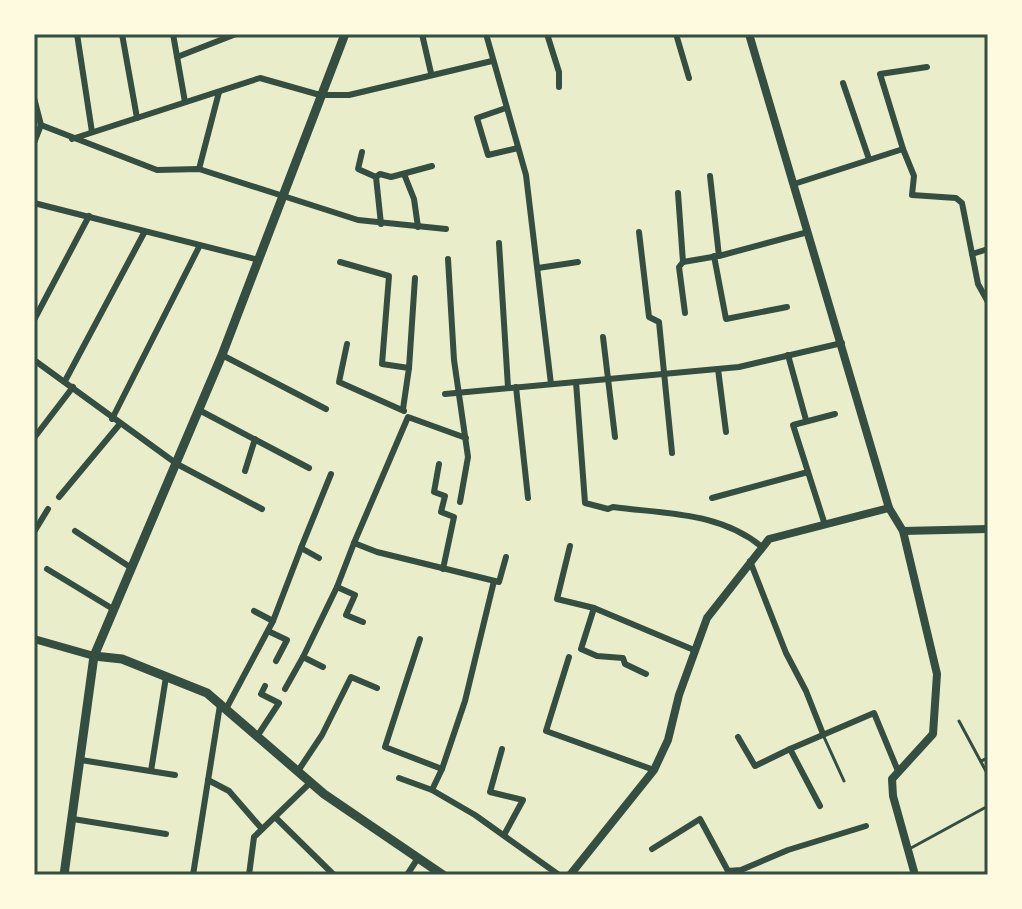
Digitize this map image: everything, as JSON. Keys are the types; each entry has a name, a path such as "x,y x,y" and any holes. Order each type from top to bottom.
{"main road":[{"path":"64,875 94,656 222,355 345,34"},
{"path":"94,656 122,659 207,693 311,782 443,875"}],"street":[{"path":"77,34 92,132"},
{"path":"122,34 137,118"},
{"path":"173,34 185,102"},
{"path":"177,57 236,34"},
{"path":"422,34 431,73"},
{"path":"486,34 526,175 551,384"},
{"path":"547,34 559,72 559,87"},
{"path":"676,34 689,78"},
{"path":"749,34 810,232 889,508 903,531 937,674 933,734 892,779 893,796 915,875"},
{"path":"72,139 260,78 320,95 349,95 431,73 492,61"},
{"path":"927,67 880,74 914,176 912,195 956,198 962,203 978,284 988,302"},
{"path":"843,83 869,159"},
{"path":"199,169 219,92"},
{"path":"34,98 41,125 34,143"},
{"path":"506,108 477,118 488,155 518,148"},
{"path":"41,125 157,170 199,169 358,220 446,229"},
{"path":"794,184 903,149"},
{"path":"362,152 358,169 376,177 404,174 432,166"},
{"path":"404,174 414,199 418,227"},
{"path":"710,176 716,256 726,319 787,307"},
{"path":"376,177 381,224"},
{"path":"678,193 683,262"},
{"path":"35,205 259,260"},
{"path":"34,320 89,216"},
{"path":"639,232 649,317 659,322 672,453"},
{"path":"685,313 679,267 683,262 810,232"},
{"path":"65,381 144,233"},
{"path":"499,243 512,387 528,498"},
{"path":"112,419 199,247"},
{"path":"972,254 988,249"},
{"path":"448,259 454,360 468,457 460,502"},
{"path":"340,262 389,276 382,364 409,368"},
{"path":"538,268 578,262"},
{"path":"403,409 415,278"},
{"path":"603,337 615,437"},
{"path":"445,394 718,369 842,343"},
{"path":"347,344 339,382 403,409 408,417 466,438"},
{"path":"222,355 326,409"},
{"path":"788,355 806,420"},
{"path":"34,360 119,425 177,464 262,509"},
{"path":"718,369 726,432"},
{"path":"576,382 585,503 608,509 613,507 712,519 741,530 762,547"},
{"path":"34,438 73,387"},
{"path":"199,410 309,468"},
{"path":"825,525 793,425 835,414"},
{"path":"285,689 337,587 408,417"},
{"path":"59,497 119,425"},
{"path":"245,471 255,439"},
{"path":"439,464 434,492 445,496 441,512 454,517 443,569"},
{"path":"712,498 808,472"},
{"path":"193,875 224,706 273,621 331,474"},
{"path":"570,875 654,770 668,740 694,650 707,618 762,547 769,539 889,508"},
{"path":"34,532 48,509"},
{"path":"903,531 988,529"},
{"path":"75,531 130,567"},
{"path":"354,543 499,582 506,557"},
{"path":"570,546 557,599 594,608 694,650"},
{"path":"301,548 319,558"},
{"path":"750,561 786,653 823,734"},
{"path":"47,569 113,609"},
{"path":"432,790 465,701 494,581"},
{"path":"337,587 355,595 346,615 363,622"},
{"path":"594,608 581,649 597,656 623,658 625,664 646,674"},
{"path":"254,611 273,621"},
{"path":"268,631 287,640 276,661"},
{"path":"34,639 94,656"},
{"path":"420,639 385,747 442,769"},
{"path":"303,657 323,667"},
{"path":"569,657 546,731 654,770"},
{"path":"151,771 166,677"},
{"path":"298,771 322,735 351,677 377,688"},
{"path":"258,735 279,703 261,694 265,686"},
{"path":"738,737 755,766 874,713 898,771"},
{"path":"502,749 490,792 523,800 504,835"},
{"path":"790,749 794,764 798,764 820,806"},
{"path":"81,760 175,775"},
{"path":"399,778 432,790 504,835 559,875"},
{"path":"208,780 229,791 262,829"},
{"path":"249,875 254,837 311,782"},
{"path":"275,817 334,875"},
{"path":"73,819 166,834"},
{"path":"652,849 700,819 728,871 741,870 788,850 866,826"},
{"path":"407,875 418,857"}],"lane":[{"path":"959,721 988,775"},
{"path":"823,734 844,781"},
{"path":"981,761 988,758"},
{"path":"908,850 988,806"}]}
